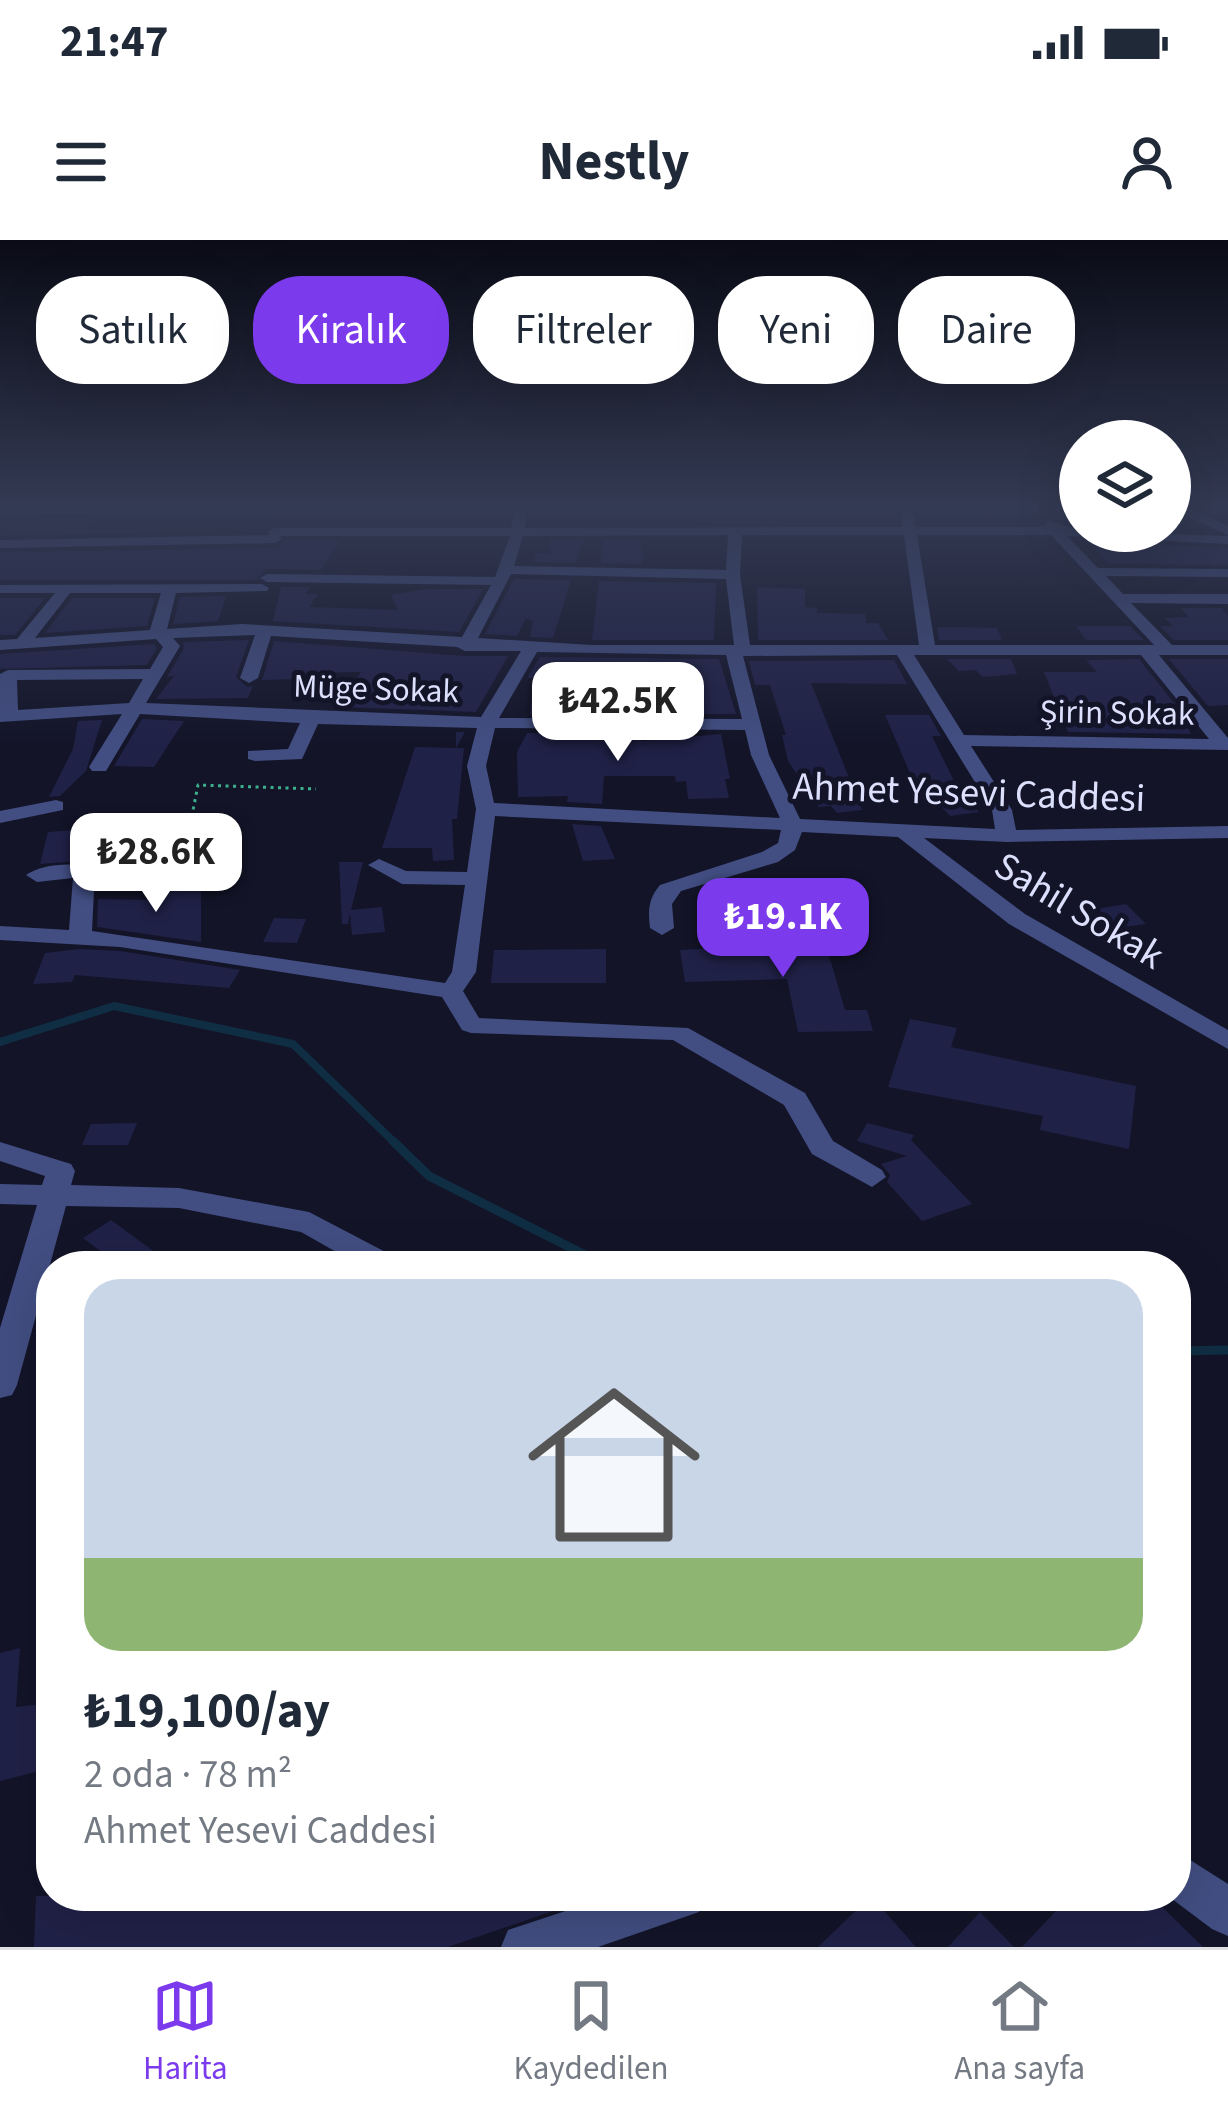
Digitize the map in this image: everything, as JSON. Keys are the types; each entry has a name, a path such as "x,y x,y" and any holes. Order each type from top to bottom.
{"street":[{"path":"0,589 238,585"},
{"path":"242,629 264,585"},
{"path":"465,646 499,585"},
{"path":"662,928 663,893 782,852 788,847 793,825 772,789 750,725 734,585"},
{"path":"920,585 928,651"},
{"path":"1104,585 1168,650"},
{"path":"22,643 66,589"},
{"path":"158,632 169,589"},
{"path":"1117,598 1228,599"},
{"path":"0,645 242,629 531,648 1228,650"},
{"path":"249,678 266,630"},
{"path":"99,767 172,646 158,632"},
{"path":"451,991 464,972 486,809 475,771 487,724 531,648"},
{"name":"Şirin Sokak","path":"958,740 1224,745 1146,650"},
{"path":"903,651 1002,810 1007,836"},
{"path":"4,716 8,675 154,674"},
{"name":"Müge Sokak","path":"4,716 134,708 487,724 750,725"},
{"path":"255,755 295,755 311,717"},
{"path":"0,817 56,806"},
{"name":"Ahmet Yesevi Caddesi","path":"486,809 1007,836 1228,832"},
{"name":"Sahil Sokak","path":"903,830 995,908 1228,1041"},
{"path":"379,866 402,877 477,879"},
{"path":"37,875 84,871 80,938"},
{"path":"0,933 80,938 451,991"},
{"path":"451,991 471,1025 680,1033 795,1099 822,1147 872,1177"},
{"path":"0,1151 61,1171 38,1251"},
{"path":"0,1194 178,1198 309,1223 359,1251"},
{"path":"0,1385 36,1259"},
{"path":"1191,1885 1228,1913"},
{"path":"525,1947 636,1911"}],"path":[{"path":"84,871 185,851 198,785 316,789"}],"building":[{"path":"511,585 570,585 553,638 530,637 533,621 526,618 517,636 485,634"},
{"path":"599,585 716,585 714,640 592,640"},
{"path":"281,587 310,587 305,594 318,594 309,607 398,610 391,595 427,589 483,589 459,632 273,621"},
{"path":"757,587 805,589 805,607 817,608 817,613 865,614 866,623 878,623 888,640 758,640"},
{"path":"226,596 218,621 173,624 180,597"},
{"path":"0,598 45,598 15,635 0,635"},
{"path":"72,598 155,598 147,626 45,633"},
{"path":"1181,608 1222,608 1228,616 1228,640 1174,640 1160,626 1173,626 1165,618 1188,617"},
{"path":"1076,626 1130,626 1144,640 1086,640"},
{"path":"937,627 997,628 1002,640 939,640"},
{"path":"249,640 236,677 247,687 253,686 248,698 156,699 174,676 167,677 183,642"},
{"path":"274,641 508,656 476,712 339,707 361,672 299,673 297,679 262,680"},
{"path":"154,644 157,648 147,665 0,669 0,654"},
{"path":"540,657 719,659 736,714 689,714 690,681 631,682 637,714 617,714 616,680 561,677 559,714 530,714 534,678 527,678"},
{"path":"947,659 1011,659 1017,674 983,677 976,670 959,671"},
{"path":"1139,659 1178,708 1191,734 1068,732 1044,672 1097,672 1086,660"},
{"path":"1169,659 1228,659 1228,705 1208,706"},
{"path":"894,660 907,684 811,683 862,810 837,813 831,806 819,807 788,761 782,735 786,735 770,685 755,685 749,661"},
{"path":"885,715 929,715 941,736 932,736 959,791 979,812 950,816 910,773"},
{"path":"142,719 184,721 154,767 114,766"},
{"path":"102,720 86,771 60,796 49,797 73,749 78,721"},
{"path":"527,733 640,734 642,741 721,734 729,798 688,799 686,781 676,782 675,776 604,776 602,804 567,802 568,796 518,797 517,752"},
{"path":"415,747 464,748 457,819 452,819 454,860 433,861 432,848 382,848"},
{"path":"572,824 601,826 615,859 583,861"},
{"path":"88,829 82,861 40,864 48,832"},
{"path":"339,862 363,862 351,910 382,907 385,932 352,935 350,913 348,924 342,924"},
{"path":"201,888 201,942 97,927 98,899 160,900 161,892"},
{"path":"1126,904 1146,924 1110,929 1090,910"},
{"path":"274,918 306,919 297,943 263,942"},
{"path":"825,942 845,1010 867,1010 873,1031 798,1032 787,979 685,982 680,950"},
{"path":"80,949 240,970 229,988 75,975 72,982 33,984 45,953"},
{"path":"606,949 606,983 491,983 494,950"},
{"path":"910,1019 957,1028 951,1047 1136,1086 1129,1149 1040,1130 1043,1116 888,1087"},
{"path":"137,1123 128,1145 82,1145 91,1124"},
{"path":"867,1123 914,1135 911,1140 972,1204 922,1221 887,1182 890,1175 881,1164 907,1156 857,1141"},
{"path":"111,1220 153,1251 100,1251 83,1238"},
{"path":"20,1648 16,1707 36,1705 36,1772 0,1781 0,1653"},
{"path":"36,1896 36,1911 553,1911 448,1947 34,1947"},
{"path":"855,1911 884,1911 916,1947 818,1947"},
{"path":"1056,1911 1166,1911 1203,1947 1022,1947"},
{"path":"980,1912 1014,1947 948,1947"}],"waterway":[{"path":"0,1042 114,1006 293,1044 396,1144"},
{"path":"393,1141 429,1176 577,1251"},
{"path":"1191,1351 1228,1350"}]}
